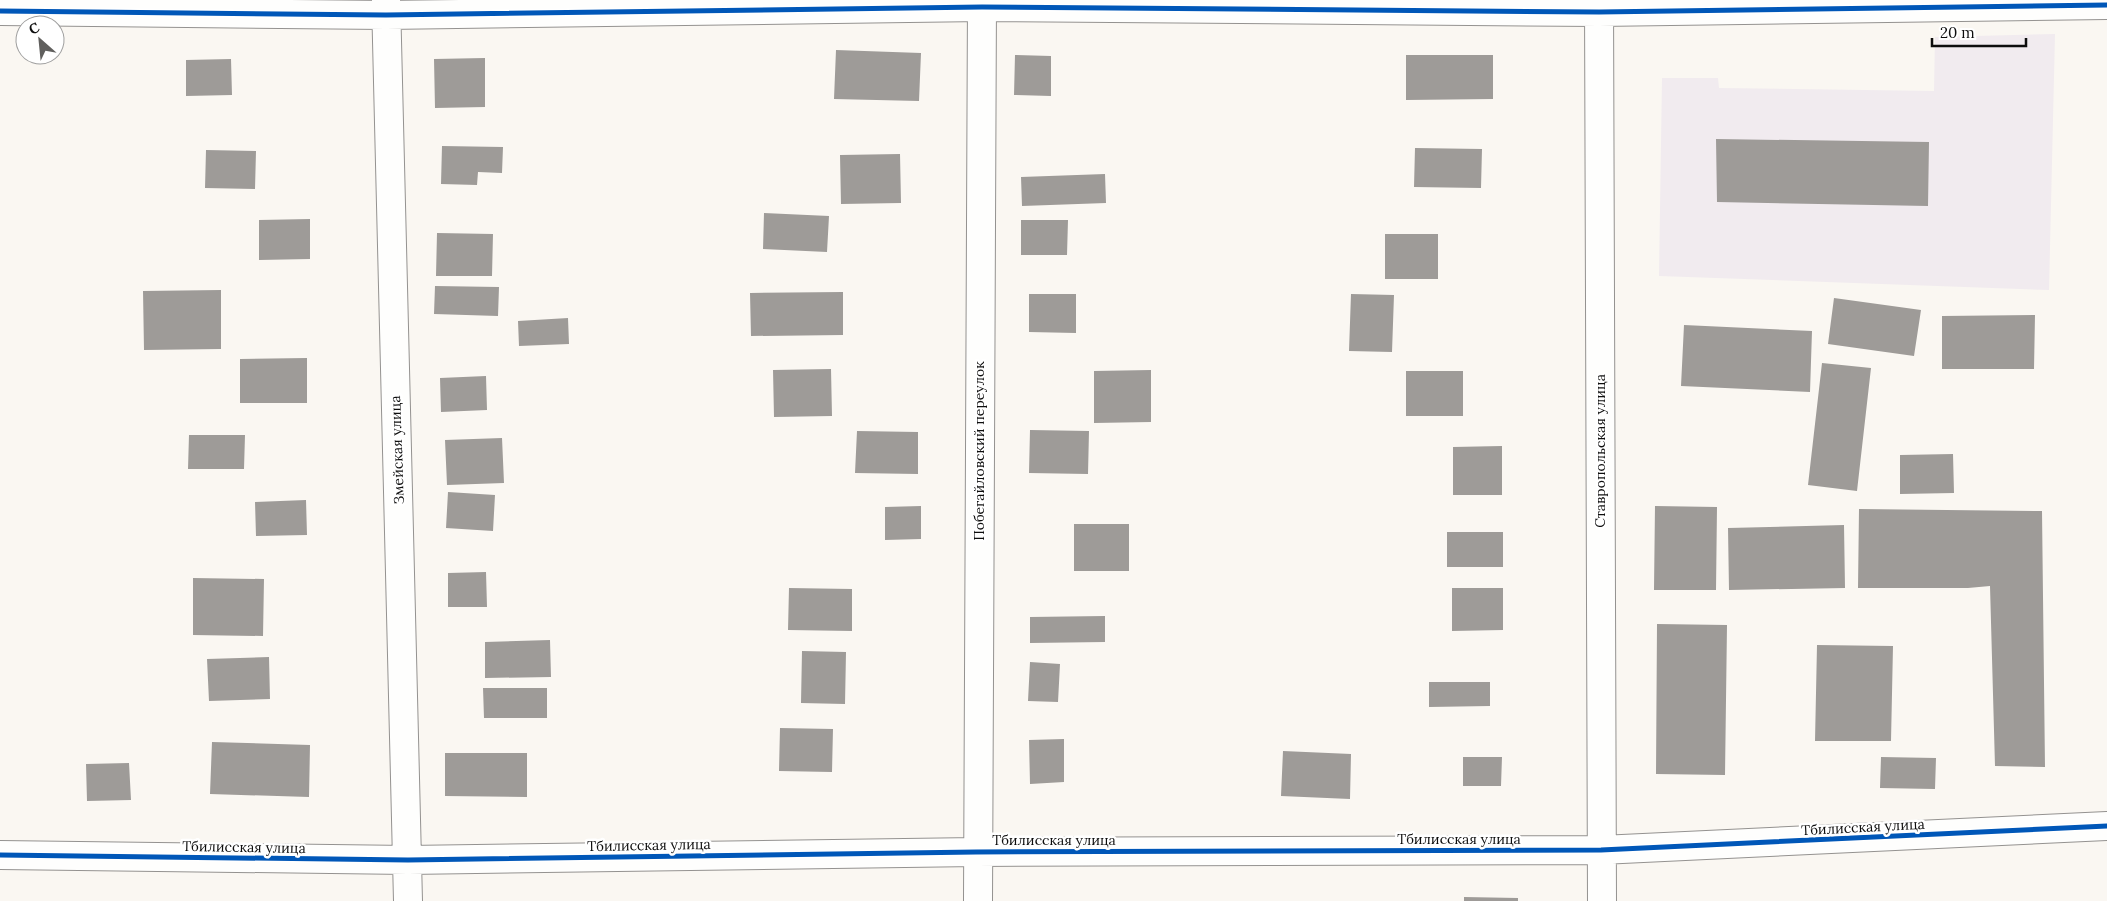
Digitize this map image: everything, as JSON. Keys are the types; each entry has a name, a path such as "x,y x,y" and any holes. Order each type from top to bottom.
{"street":[{"path":"0,11 982,4 2107,5"},
{"name":"Побегайловский переулок","path":"978,901 976,852 982,4"},
{"name":"Ставропольская улица","path":"1599,6 1602,901"},
{"name":"Змейская улица","path":"386,8 408,901"},
{"name":"Тбилисская улица","path":"0,855 408,860 976,852 1601,850 2107,826"}],"shaded area":[{"path":"2055,34 2049,290 1659,276 1662,78 1718,78 1719,88 1934,91 1935,37"}],"building":[{"path":"836,50 921,53 919,101 834,99"},
{"path":"1015,55 1051,56 1051,96 1014,95"},
{"path":"1406,55 1493,55 1493,99 1406,100"},
{"path":"485,58 485,107 435,108 434,59"},
{"path":"231,59 232,95 186,96 186,60"},
{"path":"1716,139 1929,142 1928,206 1717,202"},
{"path":"442,146 503,147 502,173 478,172 477,185 441,184"},
{"path":"1415,148 1482,149 1481,188 1414,187"},
{"path":"206,150 256,151 255,189 205,188"},
{"path":"900,154 901,203 841,204 840,155"},
{"path":"1105,174 1106,203 1022,206 1021,177"},
{"path":"764,213 829,216 827,252 763,249"},
{"path":"310,219 310,259 259,260 259,220"},
{"path":"1021,220 1068,220 1067,255 1021,255"},
{"path":"437,233 493,234 492,276 436,276"},
{"path":"1385,234 1438,234 1438,279 1385,279"},
{"path":"435,286 499,287 498,316 434,314"},
{"path":"221,290 221,349 144,350 143,291"},
{"path":"843,292 843,335 751,336 750,293"},
{"path":"1029,294 1076,294 1076,333 1029,332"},
{"path":"1351,294 1394,295 1392,352 1349,351"},
{"path":"1834,298 1921,310 1914,356 1828,344"},
{"path":"2035,315 2034,369 1942,369 1942,316"},
{"path":"568,318 569,344 519,346 518,321"},
{"path":"1684,325 1812,331 1810,392 1681,386"},
{"path":"307,358 307,403 240,403 240,359"},
{"path":"1822,363 1871,368 1857,491 1808,485"},
{"path":"831,369 832,416 774,417 773,370"},
{"path":"1151,370 1151,422 1094,423 1094,371"},
{"path":"1406,371 1463,371 1463,416 1406,416"},
{"path":"486,376 487,410 441,412 440,378"},
{"path":"1030,430 1089,431 1088,474 1029,473"},
{"path":"857,431 918,432 918,474 855,473"},
{"path":"189,435 245,435 244,469 188,469"},
{"path":"502,438 504,483 447,485 445,440"},
{"path":"1502,446 1502,495 1453,495 1453,447"},
{"path":"1953,454 1954,493 1900,494 1900,455"},
{"path":"448,492 495,495 493,531 446,528"},
{"path":"306,500 307,535 256,536 255,502"},
{"path":"921,506 921,539 885,540 885,507"},
{"path":"1655,506 1717,507 1716,590 1654,590"},
{"path":"1859,509 2042,511 2045,767 1995,766 1990,586 1968,588 1858,588"},
{"path":"1074,524 1129,524 1129,571 1074,571"},
{"path":"1844,525 1845,588 1729,590 1728,528"},
{"path":"1447,532 1503,532 1503,567 1447,567"},
{"path":"486,572 487,607 448,607 448,573"},
{"path":"193,578 264,579 263,636 193,635"},
{"path":"789,588 852,589 852,631 788,630"},
{"path":"1452,588 1503,588 1503,630 1452,631"},
{"path":"1105,616 1105,642 1030,643 1030,617"},
{"path":"1657,624 1727,625 1725,775 1656,774"},
{"path":"550,640 551,677 485,678 485,642"},
{"path":"1817,645 1893,646 1891,741 1815,741"},
{"path":"802,651 846,652 845,704 801,703"},
{"path":"269,657 270,699 209,701 207,659"},
{"path":"1030,662 1060,664 1058,702 1028,701"},
{"path":"1429,682 1490,682 1490,706 1429,707"},
{"path":"483,688 547,688 547,718 484,718"},
{"path":"780,728 833,729 832,772 779,771"},
{"path":"1064,739 1064,782 1030,784 1029,740"},
{"path":"212,742 310,745 309,797 210,794"},
{"path":"1283,751 1351,754 1350,799 1281,796"},
{"path":"445,753 527,753 527,797 445,796"},
{"path":"1463,757 1502,757 1501,786 1463,786"},
{"path":"1881,757 1936,758 1935,789 1880,788"},
{"path":"129,763 131,800 87,801 86,764"},
{"path":"1464,897 1518,898 1518,901 1464,901"}],"cycle path":[{"path":"0,11 386,15 982,7 1599,12 2107,5"},
{"path":"0,855 408,860 976,852 1601,850 2107,826"}]}
